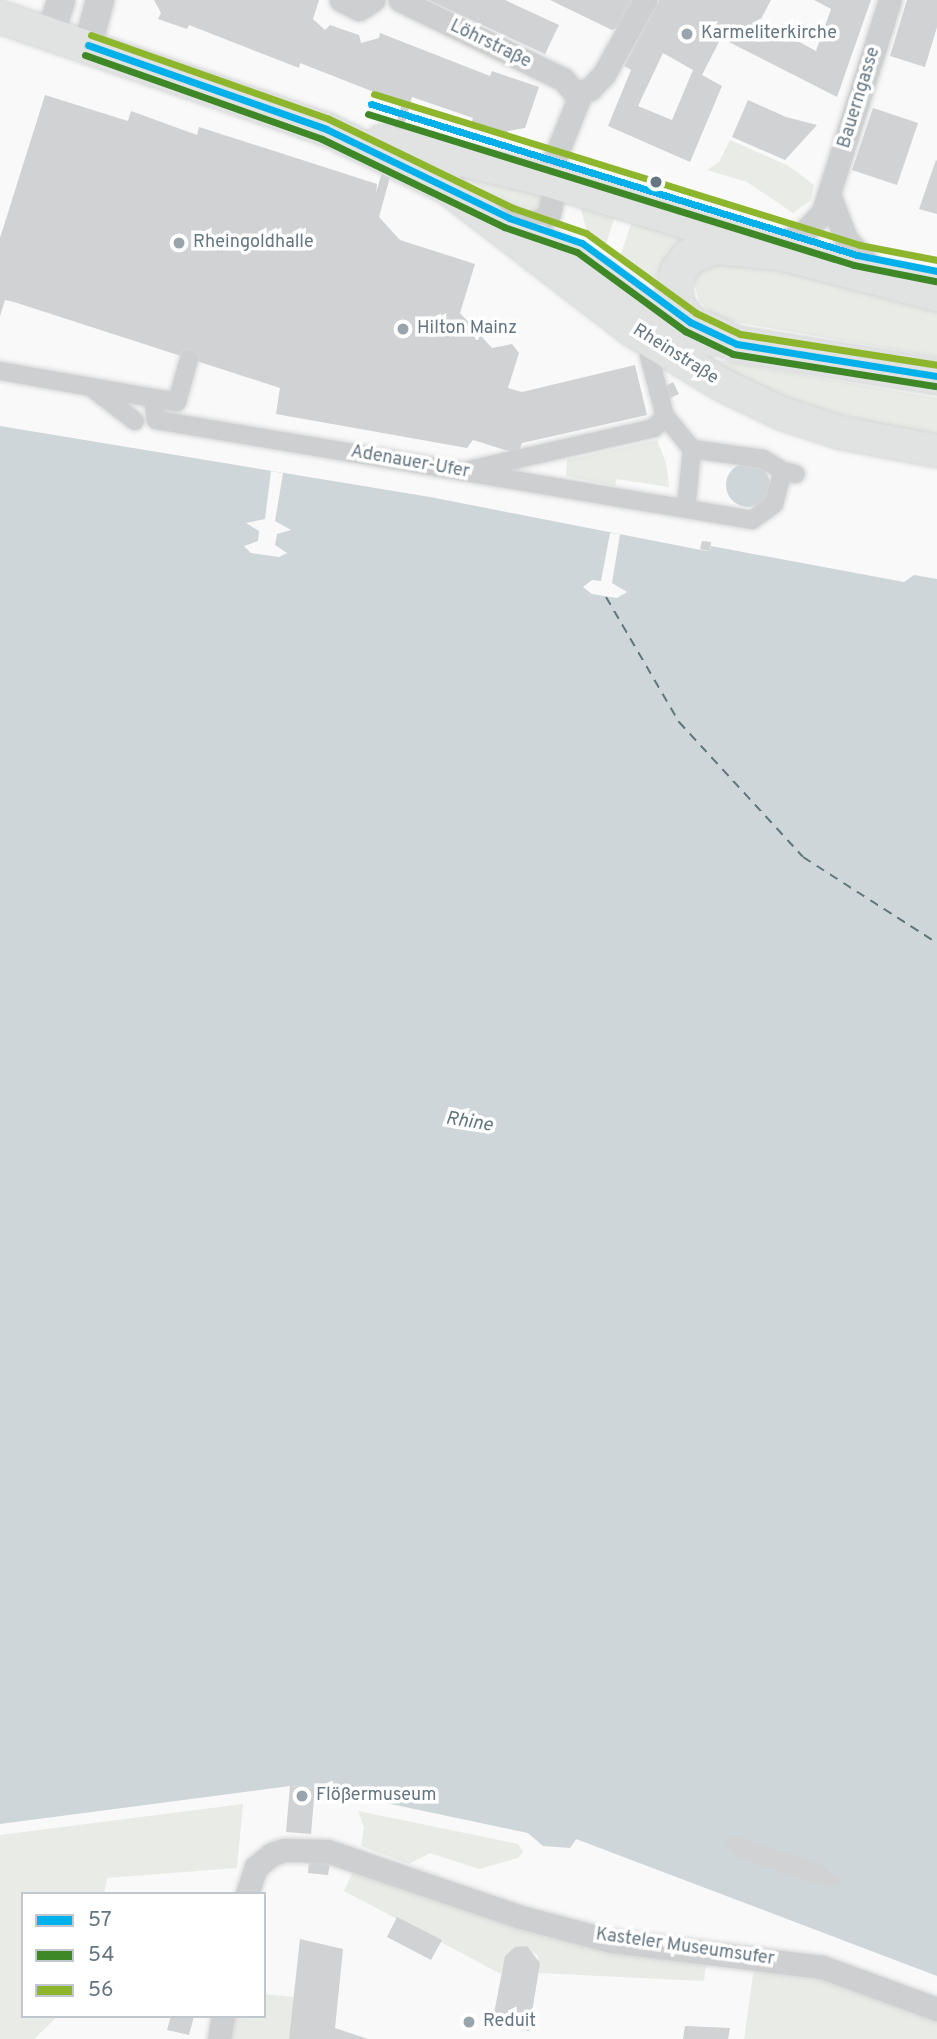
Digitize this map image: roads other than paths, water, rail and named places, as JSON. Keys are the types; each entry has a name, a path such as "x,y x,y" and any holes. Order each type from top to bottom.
{"main road":[{"name":"Rheinstraße","path":"0,17 88,45 326,129 449,188 517,227 651,343 742,396 842,433 937,451"},
{"name":"Rheinstraße","path":"326,129 546,180 775,251 937,293"},
{"path":"517,227 578,259 677,330 737,344"},
{"name":"Rheinstraße","path":"775,251 706,247 689,256 678,270 673,289 682,315 699,328 737,344 937,376"}],"street":[{"path":"51,33 61,0"},
{"path":"88,45 100,0"},
{"path":"341,0 359,9 373,0"},
{"name":"Löhrstraße","path":"400,0 563,79 577,93"},
{"path":"517,227 552,209 553,195 546,180 577,110 577,93 596,85 645,0"},
{"name":"Bauerngasse","path":"775,251 803,233 830,197 890,0"},
{"path":"830,197 846,239 883,280"},
{"path":"649,356 659,422 692,449 686,509"},
{"path":"0,371 177,402 189,359"},
{"path":"93,389 135,421"},
{"name":"Adenauer-Ufer","path":"153,398 156,420 752,520 761,517 774,504 789,473 763,458 692,449"},
{"path":"463,472 659,422"},
{"name":"Kasteler Museumsufer","path":"248,1892 256,1867 272,1854 284,1850 327,1851 560,1927 612,1941 822,1967 937,2009"},
{"path":"219,2039 223,2018"}],"water":[{"name":"Rhine","path":"0,426 430,497 701,550 710,551 711,546 904,582 914,575 937,579 937,1976 576,1839 570,1848 543,1846 528,1833 315,1788 290,1786 0,1824"},
{"path":"748,463 763,470 770,485 763,500 748,507 733,500 726,485 733,470"}],"place":[{"name":"Karmeliterkirche","path":"687,34"},
{"name":"Rheingoldhalle","path":"179,243"},
{"name":"Hilton Mainz","path":"403,329"},
{"name":"Flößermuseum","path":"302,1796"},
{"name":"Reduit","path":"469,2022"}]}
